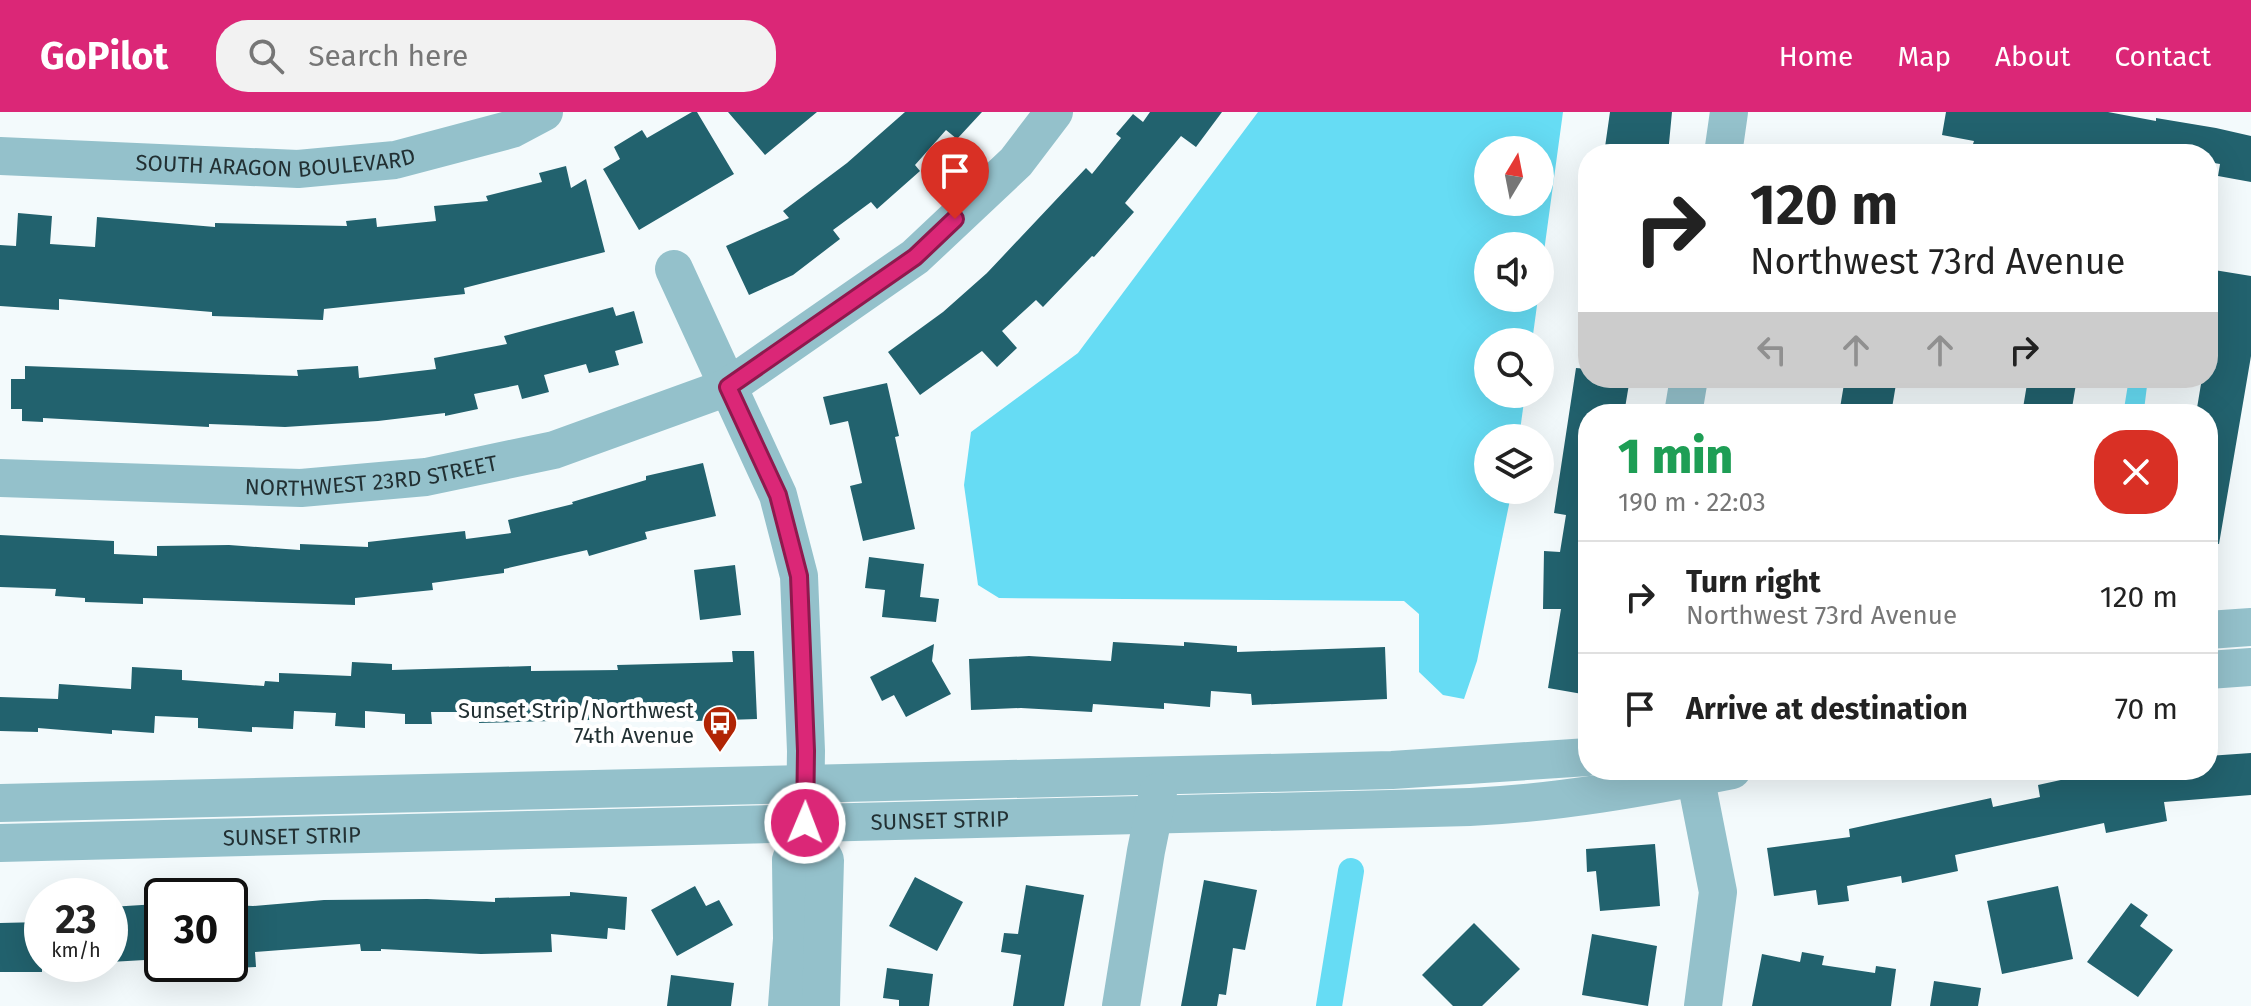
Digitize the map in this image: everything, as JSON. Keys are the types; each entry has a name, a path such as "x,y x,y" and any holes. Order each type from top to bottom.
{"street":[{"name":"SOUTH ARAGON BOULEVARD","path":"0,156 298,169 395,160 512,129 544,112"},
{"name":"NORTHWEST 23RD STREET","path":"0,478 301,488 426,477 554,450 728,387 915,257 1016,162 1054,112"},
{"path":"1724,144 1729,112"},
{"path":"674,269 778,495 799,576 805,823 791,860 792,939 787,1006"},
{"path":"2218,629 2251,627"},
{"path":"2218,669 2251,667"},
{"name":"SUNSET STRIP","path":"0,803 1442,768 1578,758"},
{"path":"1121,1006 1162,776"},
{"name":"SUNSET STRIP","path":"0,843 1511,805 1599,794 1668,780"},
{"path":"1703,1006 1718,892 1708,780"},
{"path":"805,823 825,860 821,1006"}],"water":[{"path":"1258,112 1563,112 1554,178 1554,136 1474,136 1474,216 1549,216 1547,232 1474,232 1474,312 1536,312 1534,328 1474,328 1474,408 1523,408 1521,424 1474,424 1474,504 1509,504 1477,661 1464,699 1443,695 1419,672 1419,614 1404,601 999,598 978,585 964,485 971,432 1078,353"},
{"path":"2127,388 2147,388 2145,404 2125,404"}],"building":[{"path":"697,112 734,174 639,230 603,169 620,159 614,147 642,130 647,138"},
{"path":"728,112 817,112 765,155"},
{"path":"905,112 982,112 957,139 946,130 915,165 920,171 877,209 871,202 833,230 840,239 793,275 749,295 726,246 789,218 783,211 847,163"},
{"path":"1150,112 1222,112 1196,147 1181,136 1125,203 1134,212 1094,257 1043,307 1036,300 1002,331 1017,348 997,367 982,351 920,395 888,352 943,312 987,273 1086,168 1092,174 1121,138 1116,134 1133,114 1143,122"},
{"path":"1610,112 1672,112 1669,144 1605,144"},
{"path":"1946,112 2108,112 2156,121 2156,118 2251,136 2251,182 2218,176 2218,144 1973,144 1974,141 1942,135"},
{"path":"566,166 571,188 586,179 605,252 464,288 465,294 324,309 323,320 212,316 212,312 59,299 59,310 0,306 0,245 16,246 18,213 52,216 50,244 95,247 97,217 215,227 215,223 347,226 346,221 376,218 377,227 436,221 434,206 488,201 486,196 542,182 539,173"},
{"path":"2218,271 2251,276 2251,356 2219,544 2218,404 2198,404 2200,388 2218,388"},
{"path":"613,307 616,316 634,311 643,343 615,351 619,365 589,373 586,364 544,375 549,392 522,399 518,385 474,394 478,409 445,416 445,413 285,427 209,424 209,427 43,418 43,422 22,421 22,409 11,409 11,379 25,379 25,366 298,376 297,370 358,366 359,378 436,369 434,358 507,344 504,336"},
{"path":"1578,368 1578,388 1628,388 1626,404 1578,404 1578,693 1548,688 1561,609 1543,609 1544,551 1560,552 1566,515 1554,513"},
{"path":"887,383 915,529 863,541 850,486 862,483 848,421 830,425 823,397"},
{"path":"1843,388 1895,388 1893,404 1841,404"},
{"path":"2026,388 2075,388 2073,404 2024,404"},
{"path":"703,463 716,516 645,532 647,539 589,556 587,550 504,569 504,573 432,583 433,590 355,598 355,605 143,598 143,604 85,602 85,598 55,596 56,589 0,587 0,535 114,541 114,554 157,556 157,546 229,545 300,550 300,544 368,547 368,542 465,531 466,539 511,533 508,520 573,504 646,480 646,476"},
{"path":"869,557 924,564 920,597 939,599 936,622 882,617 885,590 865,588"},
{"path":"735,565 741,615 700,620 694,570"},
{"path":"1113,642 1237,646 1237,652 1385,647 1387,699 1252,705 1251,694 1211,691 1210,707 1164,703 1164,709 1093,704 1092,712 1021,708 971,710 969,659 1029,656 1111,661"},
{"path":"934,644 932,661 951,694 906,717 894,695 882,701 870,677"},
{"path":"732,651 754,651 757,719 695,721 695,717 479,723 479,712 431,712 432,724 405,724 405,714 365,711 365,728 335,726 336,713 294,711 293,729 252,727 252,732 198,728 198,718 155,716 154,733 112,730 112,734 38,728 38,732 0,731 0,697 58,699 59,684 131,689 132,667 182,670 182,680 264,686 265,681 279,682 279,673 351,676 352,662 392,664 392,670 531,666 531,671 618,670 617,665 733,662"},
{"path":"2251,753 2251,795 2164,802 2167,821 2106,833 2104,823 1955,855 1958,871 1902,883 1901,876 1847,886 1849,901 1818,905 1816,890 1774,896 1767,848 1850,837 1849,829 1991,798 1993,807 2040,797 2038,785 2061,780 2218,780 2218,755"},
{"path":"1655,844 1660,906 1600,911 1596,871 1587,872 1586,849"},
{"path":"915,877 963,902 937,951 889,926"},
{"path":"1204,880 1257,890 1245,950 1233,948 1226,995 1219,994 1217,1006 1181,1006"},
{"path":"1026,885 1084,895 1064,1006 1013,1006 1021,955 1001,952 1004,933 1018,934"},
{"path":"695,886 706,906 719,900 733,925 677,956 651,910"},
{"path":"2058,886 2073,959 2002,974 1987,901"},
{"path":"570,892 627,897 625,930 608,928 607,939 551,934 552,952 361,951 360,944 255,952 256,967 248,967 248,906 324,900 495,902 495,898 570,896"},
{"path":"2131,903 2148,915 2140,926 2173,950 2138,997 2087,962"},
{"path":"144,905 144,960 128,961 128,906"},
{"path":"24,922 24,972 0,972 0,923"},
{"path":"1474,923 1520,969 1482,1006 1453,1006 1422,975"},
{"path":"1592,934 1657,946 1648,1006 1582,995"},
{"path":"1802,952 1824,956 1822,965 1875,973 1876,966 1896,969 1891,1006 1752,1006 1762,954 1800,962"},
{"path":"887,968 933,974 929,1006 899,1006 899,1000 883,998"},
{"path":"671,975 734,983 731,1006 667,1006"},
{"path":"1934,981 1981,988 1978,1006 1930,1006"}],"waterway":[{"path":"1329,1006 1351,871"}],"place":[{"name":"Sunset Strip/Northwest 74th Avenue","path":"720,754"}],"route":[{"path":"805,823 806,751 799,576 778,495 728,387 915,257 955,219"}]}
